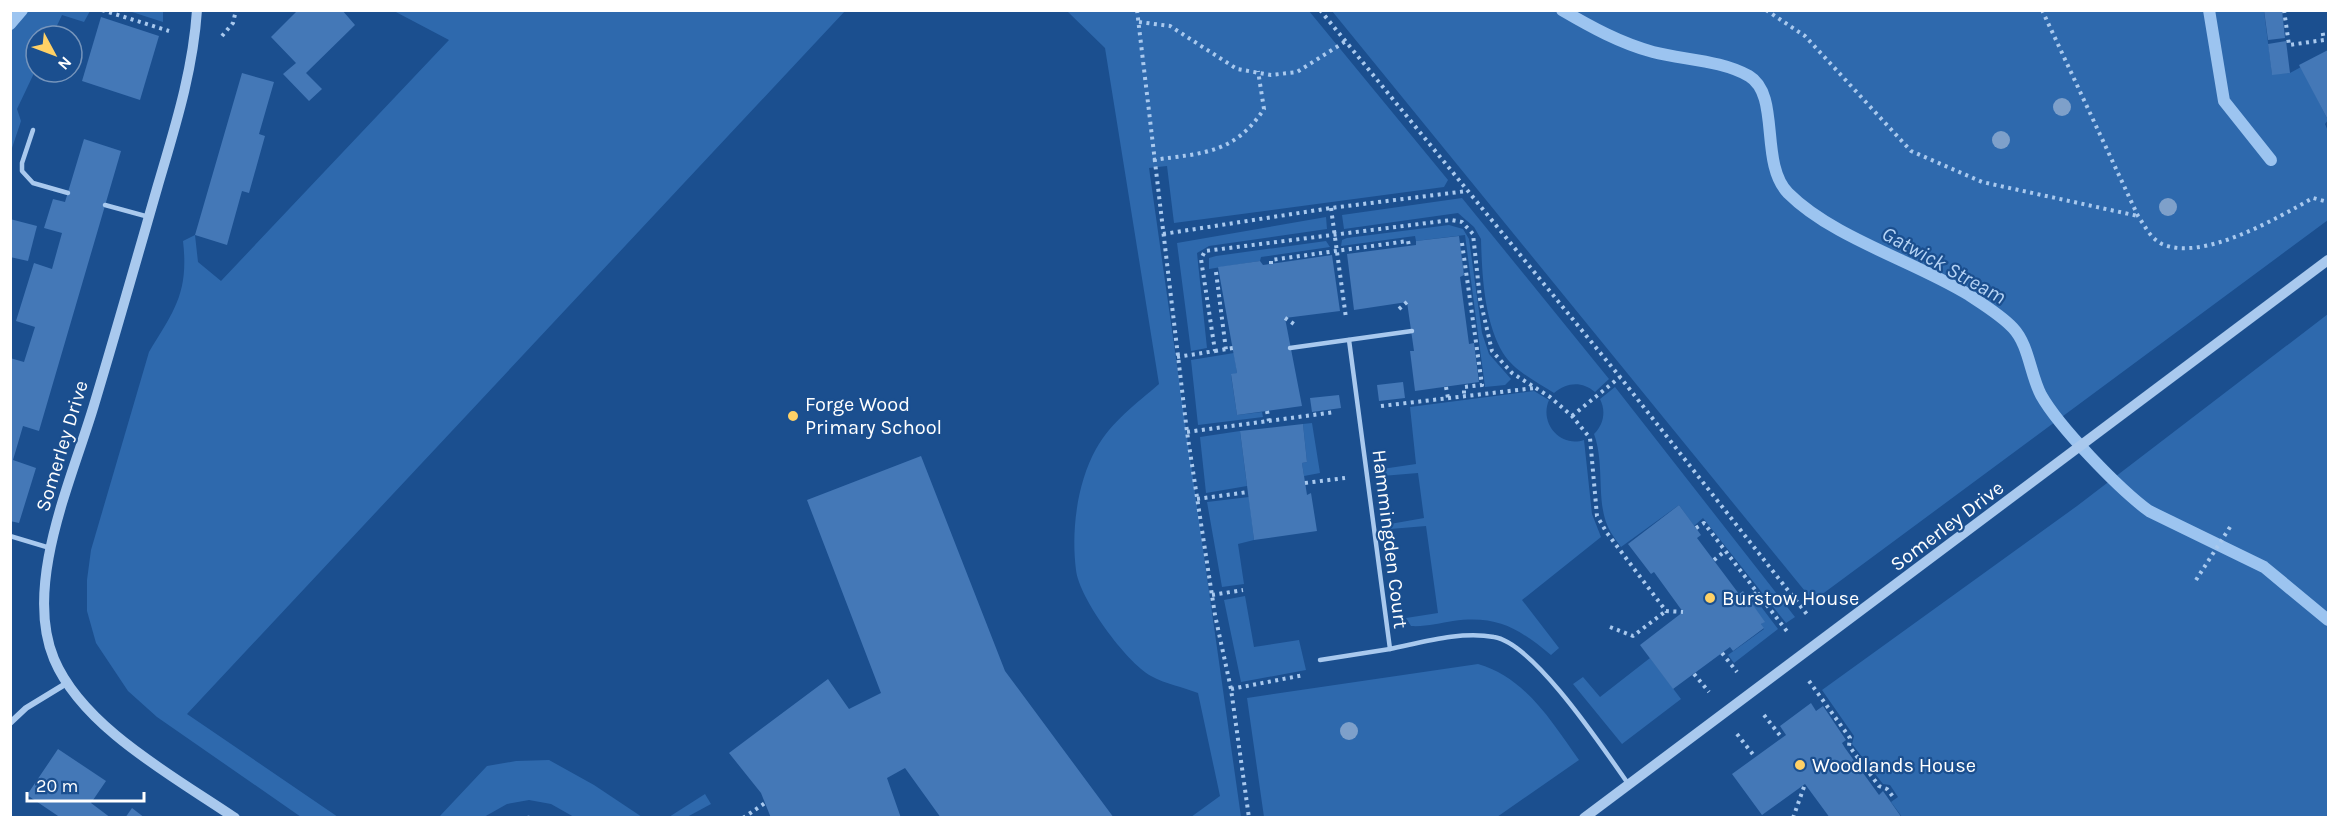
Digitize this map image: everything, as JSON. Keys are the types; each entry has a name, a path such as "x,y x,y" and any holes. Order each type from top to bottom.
{"street":[{"name":"Somerley Drive","path":"197,10 189,76 50,548 45,578 46,634 54,659 66,683 86,707 132,747 235,818"},
{"name":"Somerley Drive","path":"1584,818 2043,476 2328,260"},
{"path":"10,723 26,708 66,683"}],"lane":[{"path":"33,130 22,163 22,171 33,183 68,194"},
{"path":"105,205 149,217"},
{"path":"1290,348 1412,331"},
{"name":"Hammingden Court","path":"1349,340 1390,649 1469,634 1498,637 1525,652 1629,785"},
{"path":"10,536 50,548"},
{"path":"1320,660 1390,649"}],"path":[{"path":"102,10 195,39"},
{"path":"1137,10 1187,432 1212,595 1231,689 1249,818"},
{"path":"1320,10 1620,376 1826,638"},
{"path":"1766,10 1804,36 1911,151 1982,183 2139,216"},
{"path":"2043,10 2150,235 2162,243 2184,249 2211,245 2265,223 2313,198 2328,202"},
{"path":"2284,10 2289,45 2324,40 2322,29"},
{"path":"1138,22 1170,26 1237,69 1271,75 1297,72 1346,41"},
{"path":"1154,160 1209,152 1250,129 1264,109 1257,71"},
{"path":"1163,234 1331,208 1467,191"},
{"path":"1331,208 1349,340"},
{"path":"1215,351 1201,259 1205,251 1451,220 1469,227 1473,234 1480,298 1492,351 1512,373 1572,416 1591,443 1597,516 1613,543 1666,611"},
{"path":"1271,264 1271,260 1309,257 1338,251 1372,249 1408,242 1409,246"},
{"path":"1462,243 1482,385 1464,387 1464,396"},
{"path":"1216,272 1226,350"},
{"path":"1462,285 1467,283"},
{"path":"1178,357 1233,348"},
{"path":"1572,416 1620,376"},
{"path":"1446,387 1448,398"},
{"path":"1187,432 1536,388"},
{"path":"1267,411 1269,421"},
{"path":"1305,483 1367,475"},
{"path":"1197,499 1248,492"},
{"path":"1696,528 1704,523 1756,592 1850,738 1847,747 1877,788 1887,789 1894,798"},
{"path":"2196,580 2232,524"},
{"path":"1714,560 1725,551"},
{"path":"1212,595 1243,590"},
{"path":"1749,600 1756,592"},
{"path":"1610,627 1633,636 1666,611 1683,612"},
{"path":"1231,689 1306,675 1320,660"},
{"path":"1793,818 1805,784"},
{"path":"743,818 765,803"}],"shaded area":[{"path":"11,10 90,11 84,22 62,15 58,24 24,24 24,84 29,84 17,109 21,121 11,151"},
{"path":"129,11 163,11 163,22"},
{"path":"394,11 845,11 187,714 338,817 301,817 157,717 128,691 96,643 87,611 87,580 91,550 149,352 178,301 184,275 183,241 195,235 198,262 221,281 449,40"},
{"path":"1067,11 1309,11 1448,180 1444,187 1174,223 1167,166 1149,168 1241,817 1191,817 1220,796 1198,693 1151,676 1129,657 1094,612 1079,582 1076,570 1075,524 1080,492 1089,462 1109,430 1159,384 1105,48"},
{"path":"1332,11 2264,11 2272,74 2290,73 2301,67 2328,120 2325,124 2328,131 2328,220 1813,601"},
{"path":"1462,198 1609,379 1595,392 1585,386 1574,384 1554,393 1526,376 1503,353 1488,312 1483,282 1481,239 1474,227 1458,213 1344,229 1342,215"},
{"path":"1326,217 1327,229 1209,246 1197,253 1207,348 1191,351 1177,243"},
{"path":"1449,225 1463,229 1469,239 1482,333 1489,354 1511,379 1505,385 1485,387 1465,235 1416,241 1415,236 1341,246 1342,240 1347,238"},
{"path":"1326,241 1330,247 1261,257 1260,261 1209,269 1209,258 1216,256"},
{"path":"2328,314 2328,817 1902,817 1891,802 1898,797 1890,785 1883,784 1852,744 1854,736 1822,690 2077,506"},
{"path":"1234,353 1237,373 1231,375 1237,415 1262,412 1263,417 1198,425 1191,360"},
{"path":"1615,387 1795,617 1786,623 1703,518 1694,526 1679,505 1621,547 1609,530 1604,517 1599,458 1594,434 1603,417 1600,399"},
{"path":"1534,391 1549,400 1547,417 1554,432 1567,440 1575,442 1584,440 1592,514 1601,537 1522,600 1559,648 1551,655 1517,631 1495,622 1482,620 1411,626 1406,618 1438,613 1426,526 1390,529 1390,524 1424,518 1418,473 1382,476 1382,469 1416,464 1410,407"},
{"path":"1312,423 1320,473 1304,476 1302,463 1307,462 1303,424"},
{"path":"1240,431 1247,486 1206,493 1200,437"},
{"path":"1249,497 1254,540 1238,544 1244,584 1222,587 1207,502"},
{"path":"1245,596 1254,647 1299,640 1306,670 1241,682 1224,600"},
{"path":"1756,600 1778,629 1734,663 1728,655 1764,629 1761,624 1764,622 1751,603"},
{"path":"1650,658 1681,699 1622,744 1573,684 1583,677 1600,697"},
{"path":"1478,664 1510,679 1524,690 1547,716 1579,760 1497,817 1264,817 1247,698"},
{"path":"549,760 594,785 642,817 574,817 551,804 529,800 507,804 484,817 439,817 487,766 516,761"},
{"path":"705,794 711,804 687,817 669,817"}],"building":[{"path":"298,10 342,10 355,25 306,73 322,89 309,101 283,74 296,63 271,37"},
{"path":"2264,10 2282,10 2285,38 2268,40"},
{"path":"101,17 159,36 140,100 84,82 84,74"},
{"path":"2286,41 2290,73 2272,75 2268,44"},
{"path":"2328,50 2328,120 2299,65"},
{"path":"242,73 274,82 259,134 265,136 249,193 242,191 227,245 195,235"},
{"path":"84,139 121,151 39,431 23,426 13,460 36,468 19,523 10,521 10,358 24,362 35,327 16,321 34,263 52,269 62,233 44,228 53,199 65,202"},
{"path":"10,219 37,226 28,261 10,257"},
{"path":"1459,236 1464,275 1460,277 1469,344 1474,343 1479,382 1415,391 1410,351 1414,351 1407,302 1354,310 1347,254 1416,245 1416,241"},
{"path":"1332,255 1340,311 1285,318 1302,406 1237,415 1231,374 1237,373 1218,267 1260,261 1263,265"},
{"path":"1403,382 1405,398 1379,401 1377,385"},
{"path":"1339,395 1341,408 1312,412 1310,398"},
{"path":"1303,424 1307,462 1302,463 1307,495 1311,493 1317,531 1254,540 1240,431"},
{"path":"921,456 1005,671 1114,818 941,818 905,768 887,778 901,818 771,818 761,793 729,753 828,679 849,709 881,693 807,500"},
{"name":"Burstow House","path":"1679,505 1701,535 1697,538 1739,594 1743,591 1765,622 1761,624 1764,628 1733,651 1730,647 1673,689 1640,645 1683,612 1654,572 1651,574 1628,544"},
{"name":"Woodlands House","path":"1811,703 1816,711 1823,706 1846,740 1842,743 1845,748 1879,795 1883,791 1902,818 1830,818 1805,784 1762,815 1732,774 1786,735 1780,726"},
{"path":"58,749 106,781 91,803 111,818 61,818 27,795"},
{"path":"132,808 145,818 125,818"}],"waterway":[{"path":"10,24 22,10"},
{"name":"Gatwick Stream","path":"1562,10 1629,44 1665,55 1714,63 1749,76 1759,85 1765,98 1774,165 1779,180 1788,193 1806,209 1828,223 1947,283 1998,314 2013,328 2023,343 2037,387 2061,424 2090,457 2136,501 2149,511 2264,567 2328,620"},
{"path":"2209,10 2224,101 2271,160"}],"place":[{"name":"Forge Wood Primary School","path":"793,416"},
{"name":"Burstow House","path":"1710,598"},
{"name":"Woodlands House","path":"1800,765"}]}
